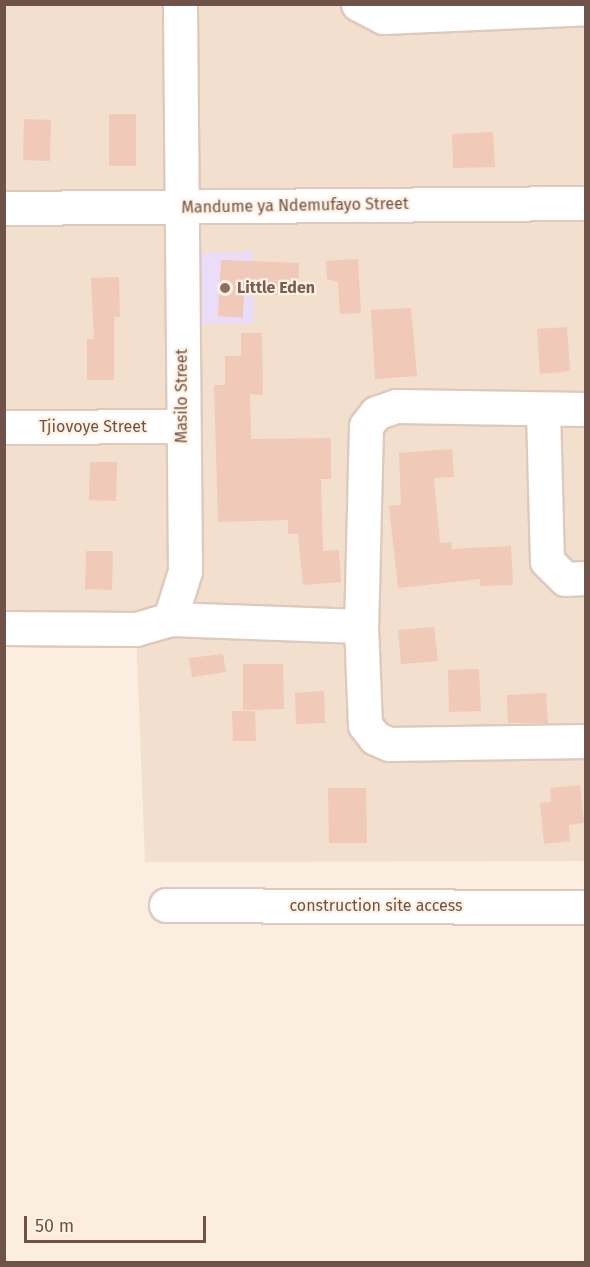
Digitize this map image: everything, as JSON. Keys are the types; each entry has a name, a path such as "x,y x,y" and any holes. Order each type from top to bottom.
{"street":[{"name":"Masilo Street","path":"170,619 185,571 180,4"},
{"path":"358,4 383,16 585,8"},
{"name":"Mandume ya Ndemufayo Street","path":"4,208 585,203"},
{"path":"585,409 396,406 376,413 366,426 361,626 366,726 375,738 389,744 585,741"},
{"path":"543,410 547,561 565,579 585,578"},
{"name":"Tjiovoye Street","path":"4,428 182,426"},
{"path":"4,628 136,629 170,619 361,626"},
{"name":"construction site access","path":"166,905 585,906"}],"shaded area":[{"path":"5,5 585,5 585,861 145,862 136,629 5,628"},
{"name":"Little Eden","path":"252,251 254,324 197,324 199,253"}],"building":[{"path":"109,114 136,114 136,166 109,166"},
{"path":"24,119 51,120 50,161 23,160"},
{"path":"493,132 495,167 453,168 452,134"},
{"path":"358,259 361,313 340,314 338,282 327,279 326,261"},
{"path":"221,260 299,263 298,296 244,293 243,318 218,316"},
{"path":"119,277 120,317 114,317 114,380 87,380 87,339 94,339 91,278"},
{"path":"411,308 417,376 375,379 371,310"},
{"path":"567,327 570,371 540,374 537,329"},
{"path":"241,333 262,333 263,395 250,394 251,439 331,438 331,479 321,479 323,551 339,550 341,582 303,585 298,534 288,534 288,520 218,522 214,385 225,385 225,356 241,356"},
{"path":"452,449 454,477 434,478 440,543 451,542 452,549 511,546 513,585 480,586 480,579 398,588 389,506 401,505 399,453"},
{"path":"90,462 117,462 116,501 89,500"},
{"path":"86,551 113,551 112,590 85,589"},
{"path":"434,627 438,661 401,664 398,630"},
{"path":"223,654 226,672 192,677 189,658"},
{"path":"243,664 283,664 284,709 243,710"},
{"path":"479,669 481,711 449,712 448,670"},
{"path":"324,691 325,723 296,724 295,693"},
{"path":"546,693 548,723 508,723 507,695"},
{"path":"232,711 255,711 256,741 233,741"},
{"path":"580,785 584,823 569,825 570,841 544,844 540,803 551,802 550,788"},
{"path":"328,788 366,788 367,843 329,843"}],"place":[{"name":"Little Eden","path":"225,288"}]}
